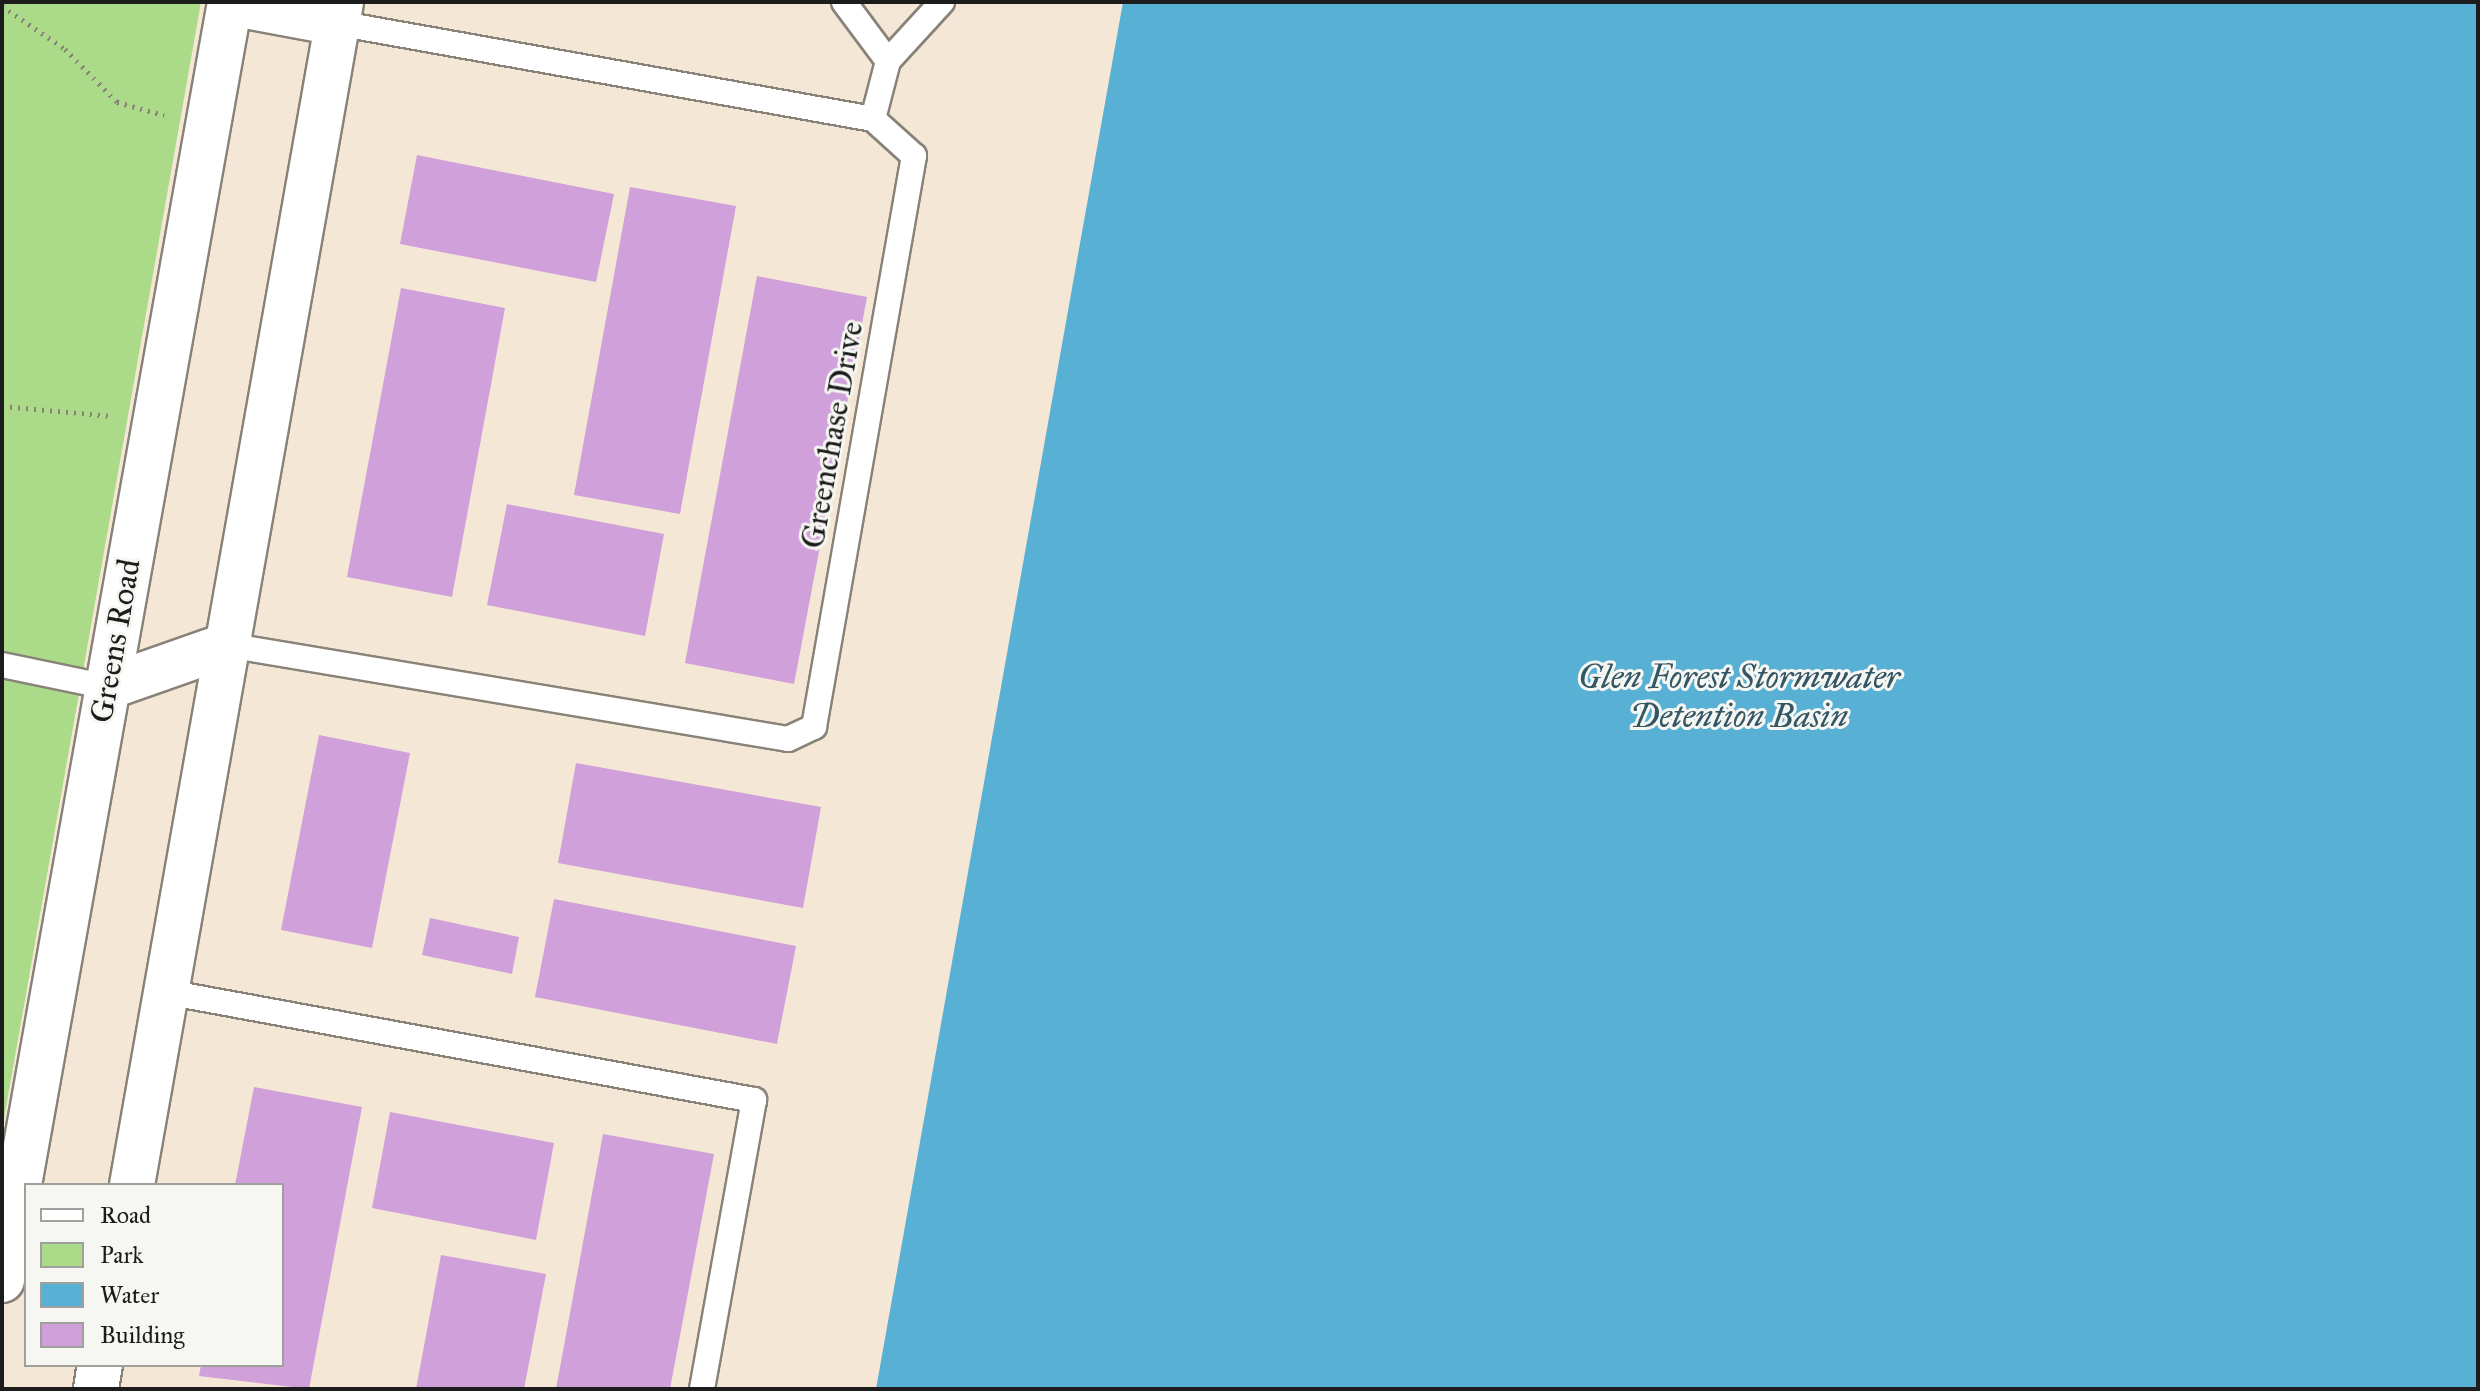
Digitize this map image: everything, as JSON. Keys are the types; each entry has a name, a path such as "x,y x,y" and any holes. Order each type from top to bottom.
{"main road":[{"path":"132,1183 339,12 230,3"},
{"name":"Greens Road","path":"2,1280 16,1116 108,687 230,3"},
{"path":"108,687 227,645"},
{"path":"96,1389 100,1367"}],"lane":[{"path":"844,2 888,61"},
{"path":"339,12 873,119 888,61 942,2"},
{"name":"Greenchase Drive","path":"227,645 788,739 804,736 814,727 914,156 873,119"},
{"path":"2,665 108,687"},
{"path":"166,992 754,1100 702,1389"}],"path":[{"path":"2,6 65,49 117,102 209,119"},
{"path":"2,406 156,420"}],"green space":[{"path":"2,2 201,2 2,1130"}],"water":[{"name":"Glen Forest Stormwater Detention Basin","path":"1123,2 2478,2 2478,1389 876,1389"}],"building":[{"path":"417,155 614,194 596,282 400,244"},
{"path":"630,187 736,206 680,514 574,495"},
{"path":"757,276 867,297 794,684 685,663"},
{"path":"401,288 505,308 452,597 347,577"},
{"path":"507,504 664,534 645,636 487,605"},
{"path":"319,735 410,753 372,948 281,930"},
{"path":"576,763 821,807 803,908 558,863"},
{"path":"554,899 796,946 777,1044 535,997"},
{"path":"430,918 519,937 512,974 422,955"},
{"path":"254,1087 362,1107 309,1389 199,1376 201,1367 284,1367 284,1183 235,1183"},
{"path":"390,1112 554,1143 536,1240 372,1208"},
{"path":"603,1134 714,1154 670,1389 556,1389"},
{"path":"441,1255 546,1274 524,1389 416,1389"}]}
